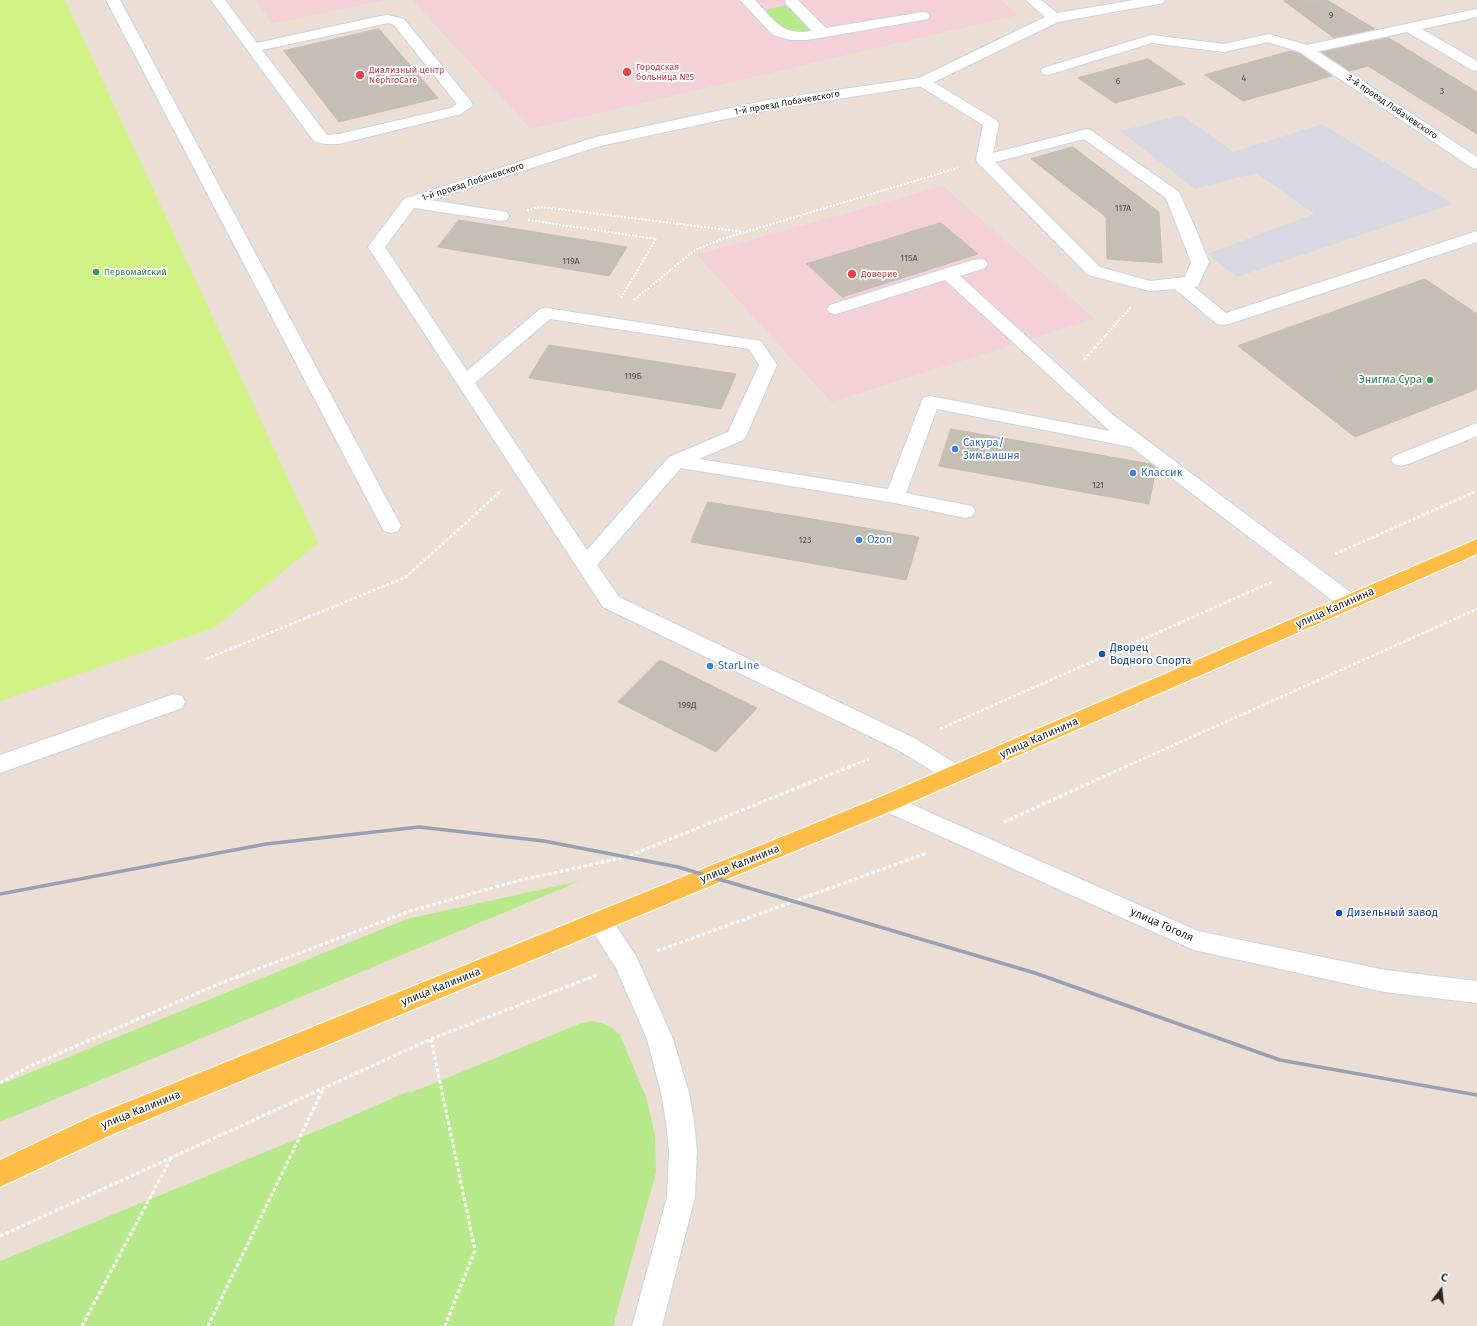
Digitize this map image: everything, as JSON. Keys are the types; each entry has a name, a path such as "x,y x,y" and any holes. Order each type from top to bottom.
{"main road":[{"name":"улица Калинина","path":"0,1174 103,1125 888,803 1477,546"}],"street":[{"path":"113,0 391,526"},
{"path":"218,0 252,48 319,137 324,140 339,139 449,113 462,109 465,105 399,22 394,20 380,20 252,48"},
{"path":"750,4 772,4 793,0 822,33"},
{"path":"1033,0 1054,18"},
{"name":"1-й проезд Лобачевского","path":"410,202 596,142 768,105 923,82 1054,18 1149,1"},
{"path":"750,4 782,34 802,37 923,16"},
{"path":"1048,71 1151,39 1224,48 1269,38 1306,50 1477,13"},
{"path":"1409,27 1477,67"},
{"name":"3-й проезд Лобачевского","path":"1306,50 1477,164"},
{"path":"923,82 991,123 984,160"},
{"path":"1087,134 1173,195 1200,262 1192,282 1150,286 1094,271 984,160 1087,134"},
{"path":"501,216 410,202 376,247 611,602 906,744 955,774"},
{"path":"1180,284 1223,320 1477,236"},
{"path":"836,309 979,264"},
{"path":"948,274 1106,419 1349,602"},
{"path":"466,382 546,313 755,345 768,365 736,436 676,461 586,565"},
{"path":"895,497 930,402 1137,442"},
{"path":"1401,460 1477,430"},
{"path":"676,461 895,497 965,511"},
{"path":"0,764 174,702"},
{"name":"улица Гоголя","path":"888,803 1194,940 1384,981 1477,992"},
{"path":"600,922 628,963 660,1040 675,1093 680,1121 683,1151 681,1196 647,1326"}],"path":[{"path":"606,322 695,250 746,232 984,160"},
{"path":"501,216 541,207 746,232"},
{"path":"501,216 656,239 606,322"},
{"path":"1065,381 1150,286"},
{"path":"206,659 406,577 524,470"},
{"path":"0,1083 28,1067 221,983 403,914 517,880 626,857 906,744 1477,491"},
{"path":"0,1236 431,1039 628,963 968,838 1477,609"},
{"path":"431,1039 475,1250 445,1326"},
{"path":"208,1326 323,1089"},
{"path":"82,1326 171,1158"}],"shaded area":[{"path":"256,0 386,0 272,24"},
{"name":"Городская больница №5","path":"412,0 1001,0 1018,15 531,129"},
{"path":"1182,115 1233,152 1322,124 1453,204 1237,277 1207,254 1314,214 1256,173 1195,189 1120,131"},
{"path":"943,186 1095,319 831,402 697,255"}],"green space":[{"name":"Первомайский","path":"0,0 65,0 318,543 214,628 0,701"},
{"path":"786,5 812,32 804,33 791,31 776,21 765,10"},
{"path":"580,881 0,1122 0,1083 7,1082 407,919"},
{"path":"591,1021 602,1023 611,1027 620,1035 646,1097 655,1135 656,1173 613,1326 0,1326 0,1261 343,1120 409,1091 410,1093 579,1024"}],"building":[{"path":"1327,0 1375,29 1334,38 1284,1"},
{"name":"Диализный центр NephroCare","path":"379,29 438,98 339,122 284,51"},
{"path":"1389,38 1477,92 1477,134 1368,66 1350,71 1322,52"},
{"path":"1291,51 1300,54 1332,76 1243,101 1205,75"},
{"path":"1148,59 1185,84 1115,103 1078,78"},
{"path":"1073,147 1159,212 1162,263 1107,259 1106,217 1031,159"},
{"path":"459,220 627,247 609,276 438,247"},
{"path":"941,223 978,254 842,297 807,264"},
{"path":"1425,279 1477,314 1477,389 1355,437 1238,346"},
{"path":"549,345 736,374 721,409 529,378"},
{"path":"951,429 1151,464 1156,468 1149,504 939,466"},
{"path":"708,502 919,537 906,580 691,542"},
{"path":"660,660 757,708 716,752 618,702"}],"railway":[{"path":"0,894 266,844 419,827 544,841 678,867 1035,973 1280,1060 1477,1095"}],"place":[{"name":"Городская больница №5","path":"627,72"},
{"name":"Диализный центр NephroCare","path":"360,75"},
{"name":"Первомайский","path":"96,272"},
{"name":"Доверие","path":"852,274"},
{"name":"Энигма Сура","path":"1430,380"},
{"name":"Сакура/ Зим.вишня","path":"955,449"},
{"name":"Классик","path":"1133,473"},
{"name":"Ozon","path":"859,540"},
{"name":"Дворец Водного Спорта","path":"1102,654"},
{"name":"StarLine","path":"710,666"},
{"name":"Дизельный завод","path":"1339,913"}]}
